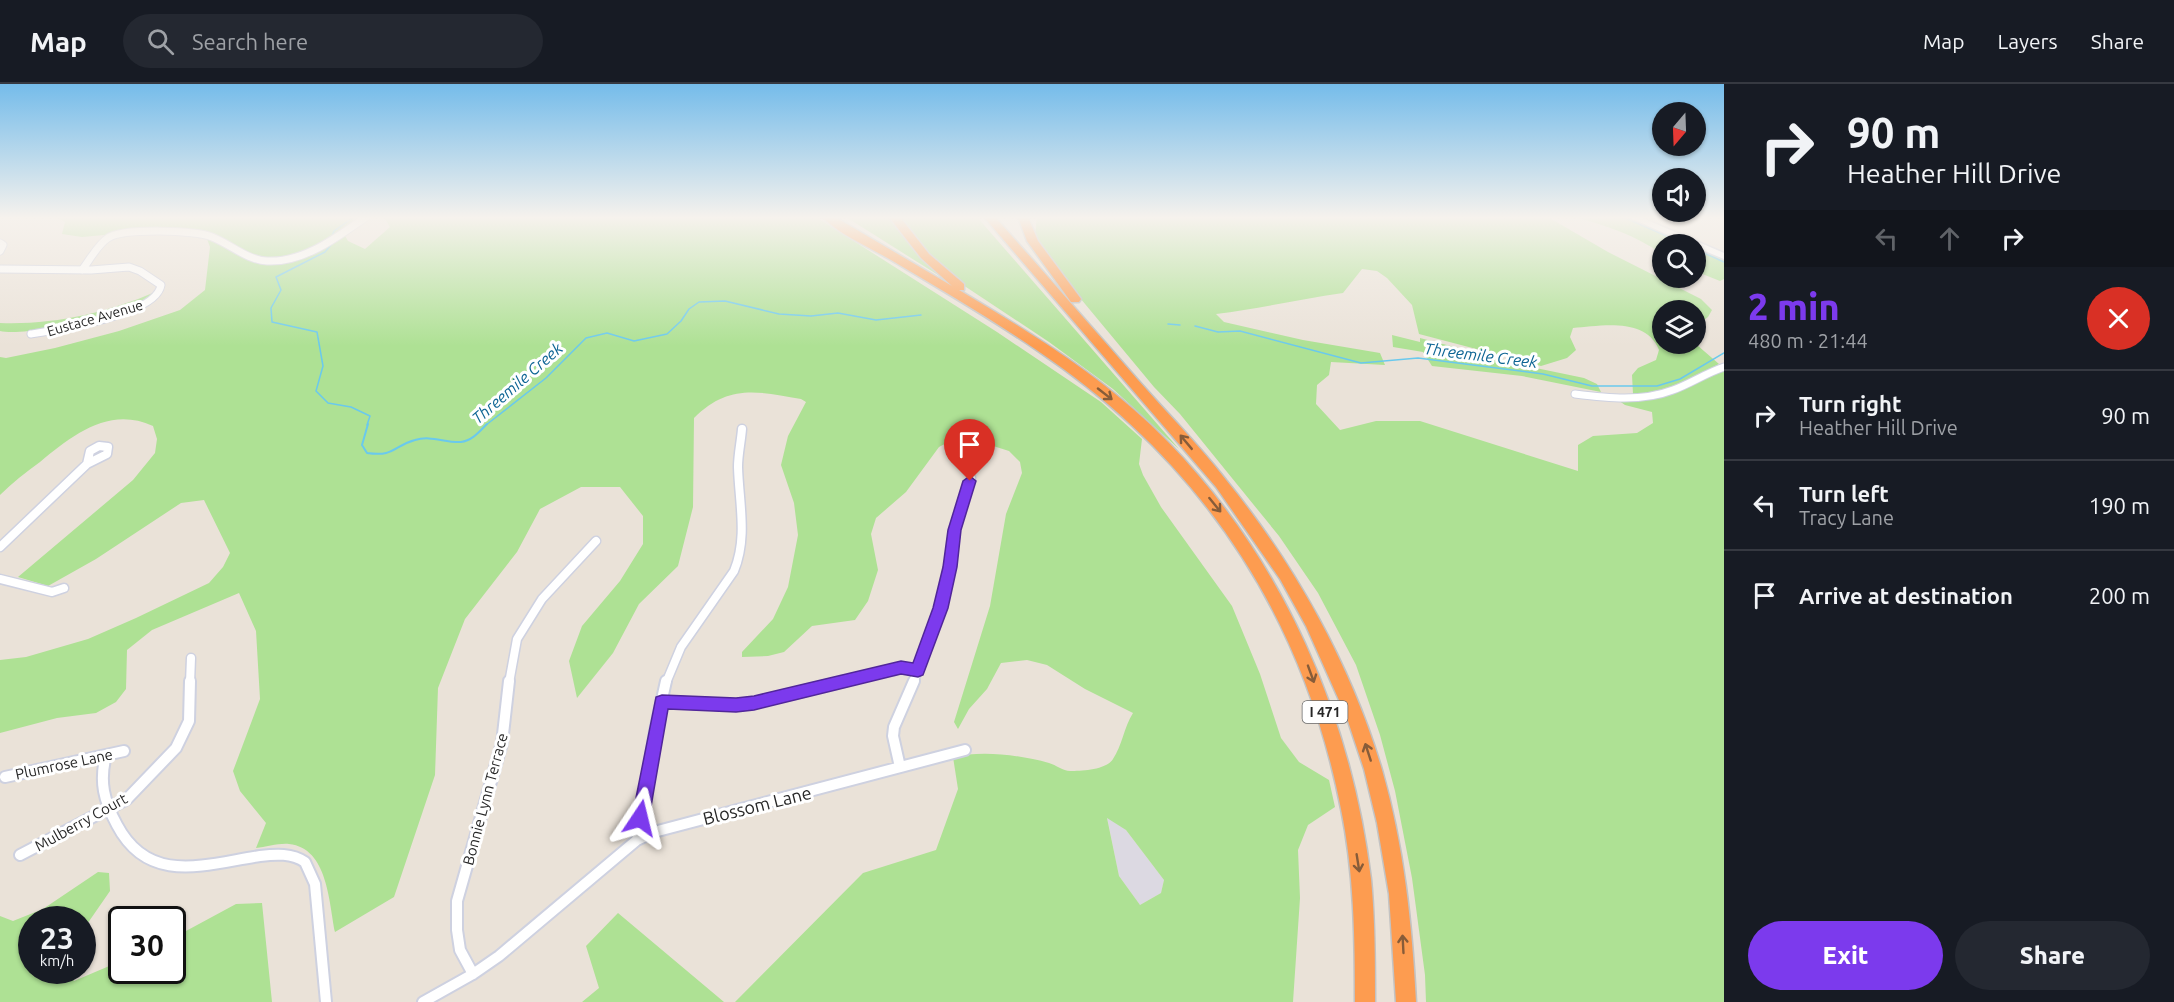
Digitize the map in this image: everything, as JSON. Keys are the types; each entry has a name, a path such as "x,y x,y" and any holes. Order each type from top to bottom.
{"highway":[{"name":"I 471","path":"899,260 1073,370 1110,397 1178,460 1223,514 1269,584 1307,663 1326,714 1350,811 1360,878 1365,1002"},
{"path":"929,260 940,271 1073,370"},
{"name":"I 471","path":"1027,260 1221,483 1256,528 1285,572 1322,638 1358,722 1372,765 1385,821 1397,879 1403,936 1406,1002"},
{"path":"1046,260 1114,359"}],"street":[{"path":"82,270 90,260"},
{"path":"264,260 279,260"},
{"name":"Eustace Avenue","path":"0,269 135,268 159,283 161,289 150,302 131,310 56,330 31,334"},
{"path":"1575,394 1639,397 1658,394 1724,367"},
{"path":"638,840 666,681 681,648 738,562 743,533 738,465 742,429"},
{"path":"0,547 87,464"},
{"path":"900,767 893,736 940,608 950,567 954,530 971,478"},
{"name":"Bonnie Lynn Terrace","path":"473,974 465,966 462,954 457,924 457,901 502,743 514,649 523,626 542,599 596,541"},
{"path":"0,579 52,592 64,588"},
{"name":"Mulberry Court","path":"20,855 108,810 137,790 179,742 189,721 191,658"},
{"path":"662,702 736,705 754,703 901,668 918,670"},
{"name":"Blossom Lane","path":"423,1002 473,974 499,956 638,840 654,832 965,750"},
{"name":"Plumrose Lane","path":"5,777 124,751"},
{"path":"106,755 100,785 108,810 122,837 143,858 156,863 195,868 273,855 290,856 302,860 311,870 315,884 325,996 318,1002"}],"shaded area":[{"path":"1107,817 1126,830 1164,880 1161,893 1140,905 1119,876"}],"green space":[{"path":"209,260 883,260 1101,402 1142,439 1139,464 1143,475 1161,507 1232,606 1260,674 1281,738 1299,762 1329,780 1335,807 1308,825 1298,850 1300,898 1293,1002 735,1002 863,873 936,850 958,789 953,757 1001,754 1037,760 1067,771 1093,769 1105,766 1113,759 1133,713 1085,689 1047,665 1027,660 1001,663 987,689 969,709 958,729 954,722 990,606 1006,514 1022,473 1020,462 1009,451 990,445 950,441 939,447 906,492 876,518 871,534 878,570 868,601 855,620 812,626 784,652 768,656 742,657 742,652 773,619 788,587 798,535 794,503 781,465 788,436 806,402 801,399 757,393 731,395 707,407 694,418 693,507 678,566 639,604 613,653 577,698 569,661 582,626 620,581 643,544 643,516 620,487 581,487 540,509 517,552 465,619 438,688 435,775 394,897 335,932 328,892 319,866 312,855 302,848 289,844 256,848 266,823 240,791 233,771 260,699 256,631 239,593 152,630 127,650 126,689 116,702 96,713 57,718 0,733 0,660 26,657 88,639 136,618 209,583 223,567 230,553 204,500 181,503 96,559 48,586 18,577 133,480 155,453 157,439 153,426 137,421 121,419 92,426 65,442 0,495 0,357 6,358 55,348 119,331 180,310 205,290","holes":["1107,818 1126,830 1164,880 1161,893 1140,905 1119,876"]},
{"path":"914,260 924,260 946,280"},
{"path":"934,260 1014,260 1179,449 1113,389 1049,342 960,283"},
{"path":"1051,260 1624,260 1652,274 1652,288 1679,288 1702,300 1652,300 1652,338 1644,332 1622,326 1573,328 1570,337 1576,350 1567,358 1541,366 1419,334 1412,305 1387,278 1377,271 1362,269 1343,293 1216,314 1224,322 1303,340 1380,353 1385,365 1331,362 1329,375 1317,385 1316,404 1340,430 1376,421 1420,421 1578,471 1578,445 1593,436 1637,433 1653,423 1652,412 1625,405 1615,398 1673,394 1706,376 1724,370 1724,1002 1426,1002 1425,975 1412,878 1395,791 1380,735 1356,665 1318,593 1279,536 1180,414 1154,387"},
{"path":"1706,260 1724,260 1724,279 1720,281 1706,275"},
{"path":"155,292 146,301 108,316 34,331 0,331 0,323 60,320 99,312"},
{"path":"1706,304 1712,310 1706,319"},
{"path":"1392,335 1420,342 1420,338 1531,367 1584,378 1597,384 1601,392 1522,376 1432,366 1423,352 1393,347"},
{"path":"1706,353 1719,364 1667,388 1633,394 1632,375 1638,368 1656,360 1658,354"},
{"path":"98,872 109,873 110,891 96,911 96,906 47,906"},
{"path":"262,903 272,1002 0,1002 0,916 13,921 18,919 18,984 96,984 96,972 108,967 108,984 186,984 186,931 236,904"},
{"path":"618,913 724,1002 582,1002 599,988 586,946"}],"waterway":[{"name":"Threemile Creek","path":"310,260 276,277 281,290 271,308 272,322 317,332 323,366 316,391 328,403 351,407 370,416 367,425"},
{"path":"1719,260 1724,262"},
{"name":"Threemile Creek","path":"486,425 546,378 586,338 607,333 634,341 667,334 681,321 689,309 699,302 725,301 779,314 811,316 838,313 876,320 921,315"},
{"name":"Threemile Creek","path":"1168,324 1180,325"},
{"name":"Threemile Creek","path":"1195,326 1218,332 1240,331 1361,363 1418,358 1543,374 1592,386 1657,386 1680,379 1724,353"},
{"name":"Threemile Creek","path":"368,424 362,445 367,453 376,454 383,454 408,442 421,439 455,442 469,440 487,424"}],"route":[{"path":"640,818 662,702 736,705 754,703 901,668 918,670 927,651 944,596 950,567 951,543 970,481"}]}
